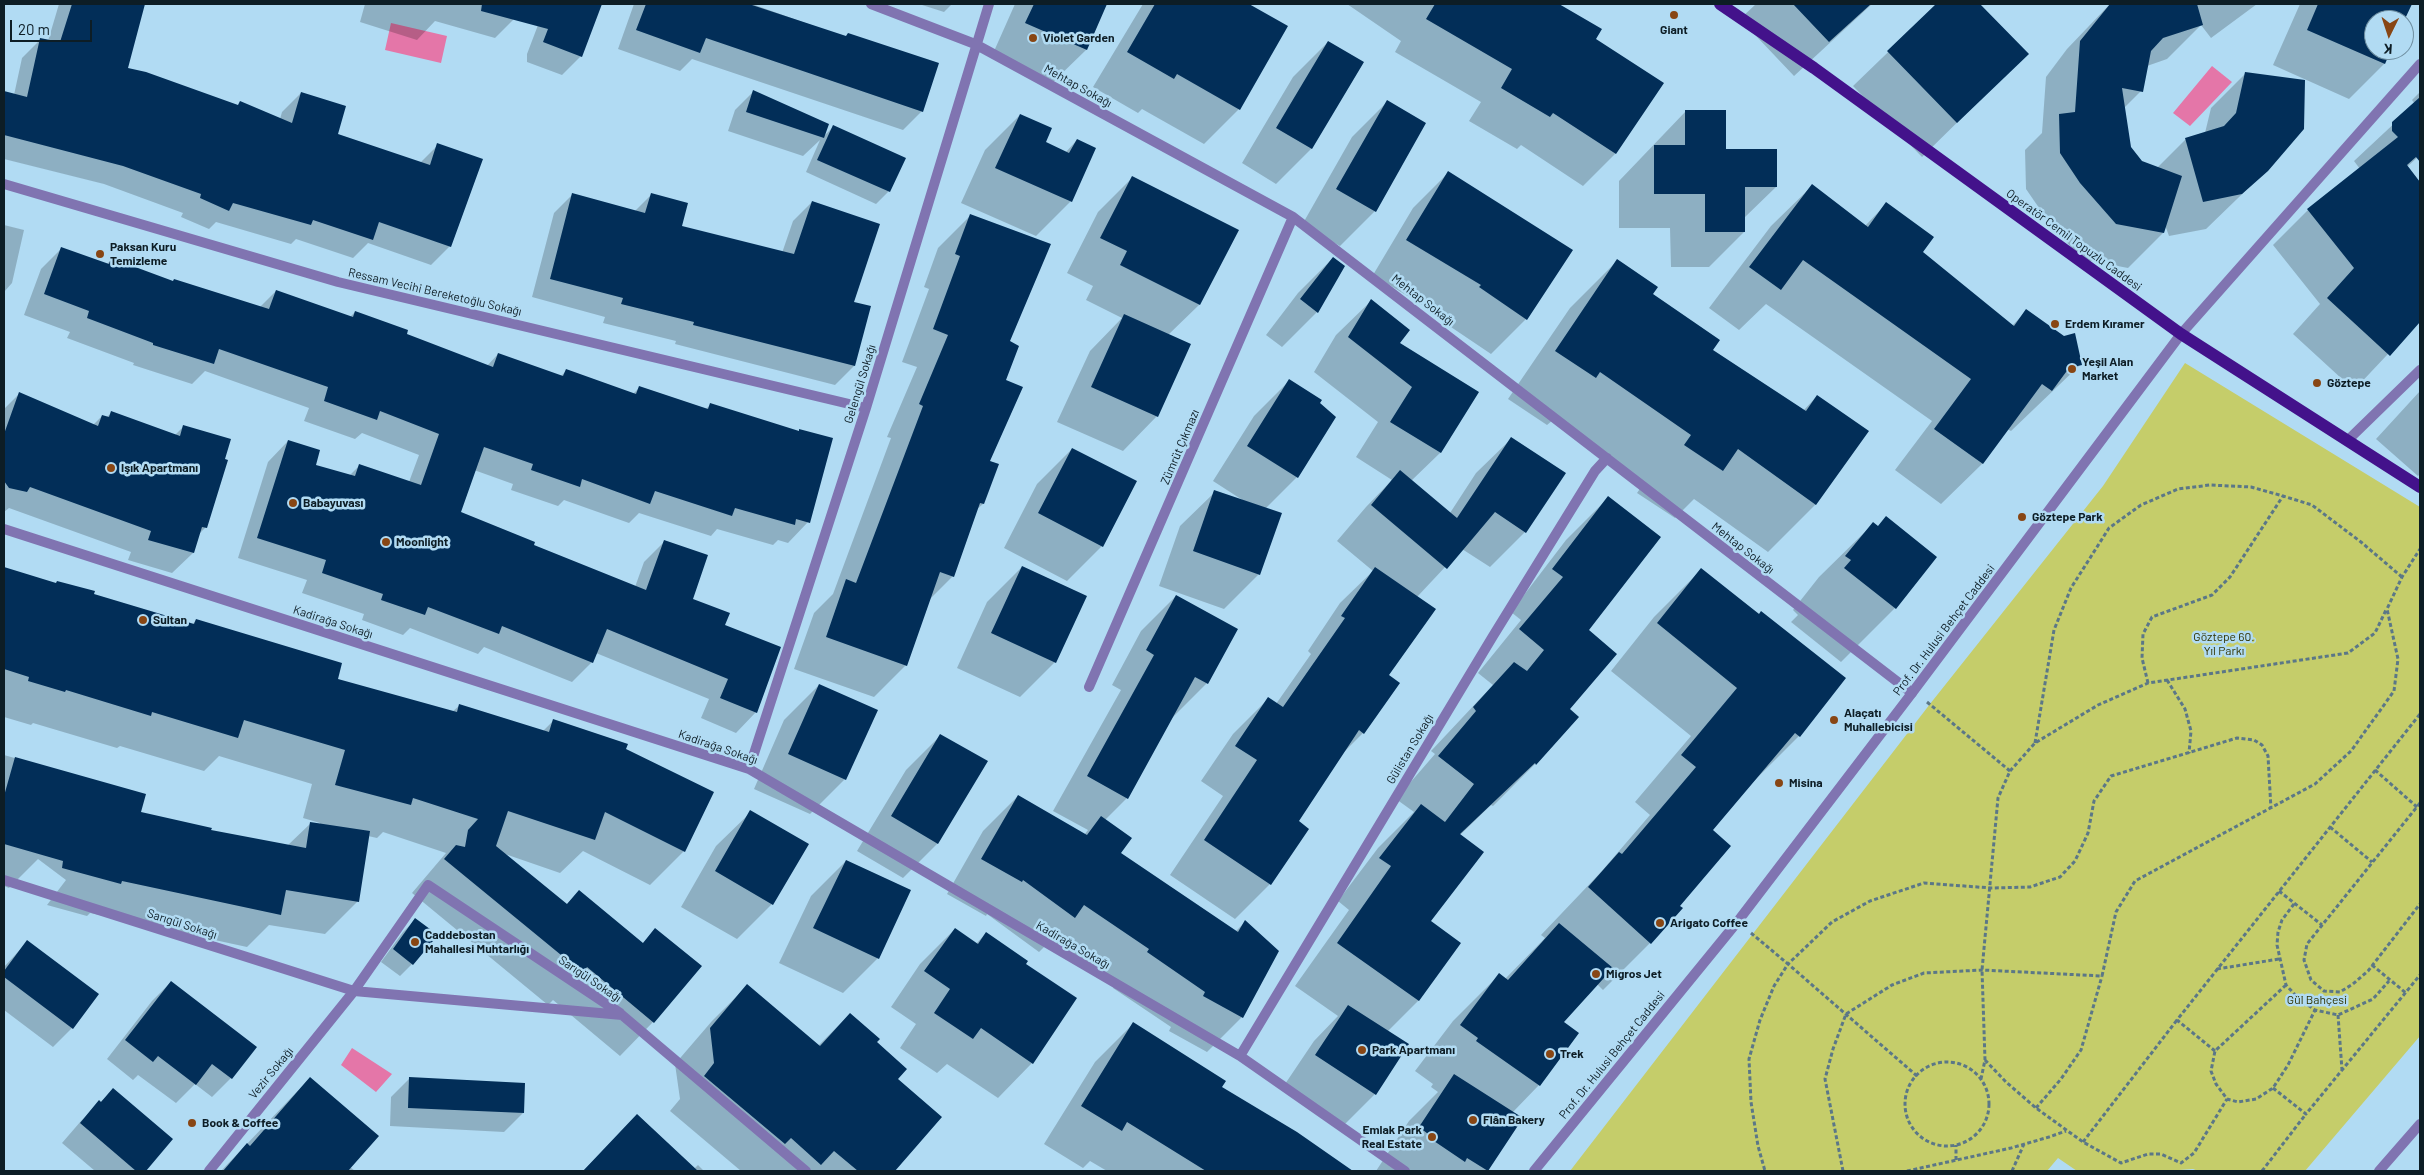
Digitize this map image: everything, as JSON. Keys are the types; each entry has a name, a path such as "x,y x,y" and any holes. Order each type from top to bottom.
{"main road":[{"name":"Operatör Cemil Topuzlu Caddesi","path":"1720,4 1814,68 2181,334 2420,487"}],"street":[{"name":"Mehtap Sokağı","path":"871,4 976,44 1293,217 1912,693"},
{"name":"Gelengül Sokağı","path":"749,769 866,408 989,4"},
{"name":"Prof. Dr. Hulusi Behçet Caddesi","path":"1534,1171 1738,922 2181,334 2420,64"},
{"name":"Ressam Vecihi Bereketoğlu Sokağı","path":"4,184 338,282 866,408"},
{"name":"Zümrüt Çıkmazı","path":"1089,687 1293,217"},
{"path":"2348,440 2420,370"},
{"name":"Gülistan Sokağı","path":"1240,1056 1493,636 1595,471 1606,458"},
{"name":"Kadirağa Sokağı","path":"4,529 749,769 1240,1056 1405,1171"},
{"name":"Sarıgül Sokağı","path":"4,880 354,991 622,1015"},
{"name":"Sarıgül Sokağı","path":"354,991 428,885 622,1015 806,1171"},
{"name":"Vezir Sokağı","path":"209,1171 354,991"},
{"path":"2379,1171 2420,1124"}],"path":[{"path":"2035,742 2054,630 2071,588 2109,528 2141,505 2178,490 2210,485 2243,487 2283,496 2312,505 2361,542 2402,577"},
{"path":"2148,682 2142,658 2143,634 2152,617 2212,595 2230,577 2283,496"},
{"path":"1981,1079 1985,1060 1982,970 1998,798 2010,771 2035,742 2098,705 2148,682 2348,653 2375,633 2402,577 2420,549"},
{"path":"2036,1108 2061,1079 2081,1050 2102,976 2116,912 2135,881 2315,784 2351,751 2394,691 2398,659 2387,609"},
{"path":"2167,680 2185,709 2191,731 2189,753"},
{"path":"1912,693 1930,704 2010,771"},
{"path":"2083,1142 2217,969 2420,714"},
{"path":"2416,719 2420,723"},
{"path":"1765,1171 1758,1146 1750,1102 1749,1059 1760,1020 1774,986 1788,964 1832,922 1870,901 1924,882 1991,888 2030,887 2060,877 2075,861 2088,833 2094,801 2111,776 2237,738 2254,740 2262,745 2268,756 2271,809"},
{"path":"2375,770 2417,807"},
{"path":"2420,803 2307,944 2304,960 2311,980 2324,991 2340,992 2372,965 2420,904"},
{"path":"2330,827 2372,862"},
{"path":"2279,891 2322,925"},
{"path":"2294,904 2282,920 2278,932 2278,959 2286,985 2299,998 2315,1010 2338,1014 2373,999 2389,981"},
{"path":"1738,922 1916,1076"},
{"path":"2217,969 2278,959"},
{"path":"2372,965 2389,981 2406,993"},
{"path":"1843,1171 1825,1079 1833,1049 1846,1014 1892,985 1924,973 1982,970 2102,976"},
{"path":"2262,1171 2306,1114 2420,975"},
{"path":"2286,985 2215,1051 2211,1071 2216,1084 2227,1099 2238,1102 2256,1099 2273,1088 2288,1065 2315,1010"},
{"path":"2338,1014 2342,1070"},
{"path":"2177,1020 2215,1051"},
{"path":"1985,1060 2006,1082 2036,1108 2083,1142 2121,1163 2148,1154 2160,1154 2181,1163 2194,1153 2227,1099"},
{"path":"1942,1062 1957,1064 1970,1069 1981,1079 1988,1094 1990,1108 1986,1122 1977,1134 1965,1143 1936,1146 1915,1132 1908,1119 1905,1105 1908,1088 1916,1076 1928,1067 1942,1062"},
{"path":"2273,1088 2306,1114"},
{"path":"1907,1171 2024,1144 2066,1130"},
{"path":"2012,1171 2024,1144"},
{"path":"1956,1145 1956,1160"}],"green space":[{"name":"Göztepe 60. Yıl Parkı","path":"2185,363 2420,507 2420,1036 2305,1171 2198,1171 2193,1169 2165,1171 2077,1171 2058,1158 2047,1171 1570,1171 1930,704 2103,486"}],"shaded area":[{"path":"391,23 447,36 441,63 385,50"},
{"path":"2212,66 2232,82 2190,126 2173,113"},
{"path":"352,1048 392,1074 376,1092 341,1065"}],"building":[{"path":"72,4 145,4 128,68 146,72 238,105 240,101 292,123 301,92 346,106 338,134 430,165 437,143 483,159 451,247 379,222 373,240 313,220 311,225 233,203 229,211 200,198 201,194 123,166 4,135 4,91 27,97 40,38 60,42"},
{"path":"482,4 602,4 582,57 543,42 548,29 481,11"},
{"path":"646,4 749,4 846,36 848,33 939,63 923,112 706,38 700,53 636,30"},
{"path":"1034,4 1107,4 1087,50 1025,23"},
{"path":"1155,4 1249,4 1288,26 1240,110 1177,74 1174,79 1127,52"},
{"path":"1435,4 1559,4 1602,29 1596,39 1664,83 1616,154 1553,113 1550,117 1501,88 1512,69 1426,19"},
{"path":"1793,4 1871,4 1829,42"},
{"path":"1936,4 1980,4 2029,54 1957,123 1887,51"},
{"path":"2110,4 2197,4 2203,25 2163,38 2151,51 2143,92 2122,88 2131,147 2142,161 2182,176 2164,233 2116,224 2080,183 2060,153 2059,114 2075,112 2080,41"},
{"path":"2318,4 2412,4 2409,10 2364,10 2364,55 2307,30"},
{"path":"1328,41 1364,62 1312,149 1276,128"},
{"path":"2376,60 2387,60 2385,64"},
{"path":"2245,72 2305,80 2304,129 2268,171 2242,194 2203,202 2185,138 2224,126 2236,113"},
{"path":"753,90 829,124 824,138 746,112"},
{"path":"2420,97 2420,162 2416,157 2407,165 2420,182 2420,322 2390,356 2327,298 2354,268 2307,209 2398,137 2392,131 2392,122"},
{"path":"1387,100 1426,123 1376,212 1336,189"},
{"path":"1685,110 1726,110 1726,149 1777,149 1777,187 1745,187 1745,232 1705,232 1705,194 1654,194 1654,145 1685,145"},
{"path":"1020,114 1052,128 1046,142 1069,153 1077,139 1096,148 1072,202 995,168"},
{"path":"833,125 906,158 890,192 817,160"},
{"path":"1448,171 1573,250 1527,320 1479,287 1481,285 1406,240"},
{"path":"1132,176 1239,230 1200,305 1120,265 1127,251 1100,238"},
{"path":"1812,184 1868,227 1886,202 1934,237 1923,252 2014,326 2026,309 2064,336 2075,333 2082,365 2069,368 2052,391 2042,384 1983,464 1934,429 1971,379 1803,260 1781,290 1749,267"},
{"path":"572,193 645,213 651,193 688,203 682,226 794,254 812,201 880,224 854,302 871,306 855,366 693,325 694,322 621,304 623,298 550,279"},
{"path":"970,214 1051,244 1010,341 1019,346 1006,380 1023,387 990,461 999,464 984,504 980,503 954,577 940,572 907,666 826,637 846,579 856,583 923,406 919,404 948,335 933,329 960,256 955,254"},
{"path":"61,247 109,264 111,258 173,281 174,279 269,309 276,290 353,317 355,311 408,330 407,334 493,367 498,353 563,376 566,369 636,394 639,386 708,409 710,403 799,431 799,429 833,438 810,523 796,519 795,525 735,508 732,516 655,491 650,504 582,479 580,487 531,470 533,464 484,447 461,512 535,542 534,545 646,590 664,540 708,555 693,599 730,613 725,625 781,647 757,713 720,698 728,679 607,629 593,663 502,626 499,634 428,607 425,615 381,600 383,594 322,573 326,560 257,538 288,440 320,450 316,465 355,476 359,464 421,485 439,434 380,411 377,420 324,401 328,387 219,349 214,364 153,345 153,343 87,318 89,311 44,294"},
{"path":"1333,257 1345,266 1318,313 1300,299"},
{"path":"1617,259 1658,287 1653,294 1720,340 1713,350 1806,411 1817,395 1869,431 1816,505 1738,449 1723,471 1684,445 1691,435 1600,372 1596,378 1555,351"},
{"path":"1371,299 1410,330 1400,343 1479,392 1441,453 1390,422 1412,387 1348,337"},
{"path":"1124,314 1191,344 1158,417 1091,387"},
{"path":"1289,379 1322,400 1320,403 1336,417 1298,478 1247,446"},
{"path":"19,392 98,426 102,415 109,417 111,411 180,436 183,425 231,439 225,459 228,460 207,528 202,527 194,553 148,540 151,531 30,487 27,492 9,488 4,481 4,434"},
{"path":"1511,437 1566,473 1526,533 1495,512 1447,569 1371,505 1400,470 1457,518"},
{"path":"1072,448 1137,481 1103,547 1038,513"},
{"path":"1214,490 1282,513 1260,575 1193,551"},
{"path":"1608,496 1661,537 1589,630 1617,654 1570,709 1579,717 1536,765 1535,763 1460,834 1484,852 1431,921 1461,943 1419,1001 1337,943 1391,866 1379,858 1421,804 1445,822 1474,784 1438,756 1476,711 1473,707 1514,662 1527,671 1544,650 1519,629 1563,577 1552,569"},
{"path":"1886,516 1937,557 1896,609 1844,568 1851,560 1845,556 1873,522 1878,526"},
{"path":"1022,566 1087,596 1056,663 991,633"},
{"path":"4,567 56,583 57,581 95,591 94,594 194,624 196,619 342,663 338,679 457,712 459,704 549,732 553,719 628,744 626,749 714,792 685,852 605,812 595,840 508,811 496,846 567,904 579,890 643,943 655,928 702,966 654,1023 587,967 583,973 444,859 456,845 465,847 468,830 478,819 413,798 411,805 335,785 345,750 244,720 238,738 152,712 151,716 66,690 65,692 28,681 29,677 4,669"},
{"path":"1375,567 1436,609 1389,675 1400,683 1364,734 1359,730 1299,821 1309,829 1271,885 1204,840 1257,760 1235,746 1268,697 1283,707 1345,618 1341,616"},
{"path":"1701,568 1759,614 1761,611 1846,678 1800,737 1795,733 1713,830 1731,846 1680,906 1683,908 1651,944 1588,887 1619,852 1622,854 1696,767 1681,755 1737,688 1657,623"},
{"path":"1176,595 1238,629 1208,684 1195,677 1128,799 1087,776 1154,655 1146,650"},
{"path":"819,684 878,710 846,780 788,754"},
{"path":"940,734 988,761 938,844 891,816"},
{"path":"15,757 146,794 141,812 212,828 211,830 306,848 310,822 370,831 359,902 286,890 281,915 122,881 121,884 62,868 63,861 4,844 4,796"},
{"path":"1018,795 1087,835 1101,816 1132,838 1121,853 1238,932 1245,920 1279,951 1243,1018 1203,996 1205,992 1147,952 1149,949 1084,905 1075,918 1023,880 1022,882 981,859"},
{"path":"750,810 809,844 773,905 715,871"},
{"path":"846,860 911,890 879,959 813,928"},
{"name":"Caddebostan Mahallesi Muhtarlığı","path":"415,918 438,935 413,965 393,949"},
{"path":"1559,923 1613,968 1564,1022 1579,1033 1540,1086 1476,1041 1478,1038 1460,1025 1499,973 1508,980"},
{"path":"955,928 978,944 986,932 1028,961 1026,964 1077,998 1033,1064 981,1028 973,1039 934,1013 950,989 924,971"},
{"path":"27,940 99,994 73,1029 4,977 4,971"},
{"path":"171,981 257,1047 232,1079 212,1064 196,1085 158,1056 153,1062 125,1040"},
{"path":"747,984 820,1046 850,1013 880,1039 877,1042 907,1069 898,1079 942,1117 895,1171 858,1171 834,1151 821,1165 791,1138 785,1144 704,1076 714,1063 710,1028"},
{"name":"Park Apartmanı","path":"1348,1005 1409,1044 1376,1095 1315,1055"},
{"path":"1133,1022 1226,1081 1222,1087 1297,1132 1353,1171 1206,1171 1127,1122 1122,1131 1081,1106"},
{"name":"Flân Bakery","path":"1454,1074 1523,1118 1488,1171 1467,1158 1465,1162 1431,1139 1432,1137 1419,1127"},
{"path":"310,1077 379,1136 348,1171 223,1171 247,1143 250,1146"},
{"path":"409,1077 525,1083 524,1113 408,1108"},
{"path":"113,1088 173,1139 146,1171 136,1171 80,1123 99,1100 101,1102"},
{"path":"637,1114 698,1171 583,1171"}],"place":[{"name":"Giant","path":"1674,15"},
{"name":"Violet Garden","path":"1033,38"},
{"name":"Paksan Kuru Temizleme","path":"100,254"},
{"name":"Erdem Kıramer","path":"2055,324"},
{"name":"Yeşil Alan Market","path":"2072,369"},
{"name":"Göztepe","path":"2317,383"},
{"name":"Işık Apartmanı","path":"111,468"},
{"name":"Babayuvası","path":"293,503"},
{"name":"Göztepe Park","path":"2022,517"},
{"name":"Moonlight","path":"386,542"},
{"name":"Sultan","path":"143,620"},
{"name":"Alaçatı Muhallebicisi","path":"1834,720"},
{"name":"Misina","path":"1779,783"},
{"name":"Arigato Coffee","path":"1660,923"},
{"name":"Caddebostan Mahallesi Muhtarlığı","path":"415,942"},
{"name":"Migros Jet","path":"1596,974"},
{"name":"Park Apartmanı","path":"1362,1050"},
{"name":"Trek","path":"1550,1054"},
{"name":"Flân Bakery","path":"1473,1120"},
{"name":"Book & Coffee","path":"192,1123"},
{"name":"Emlak Park Real Estate","path":"1432,1137"}],"park label":[{"name":"Gül Bahçesi","path":"2317,1000"}]}
